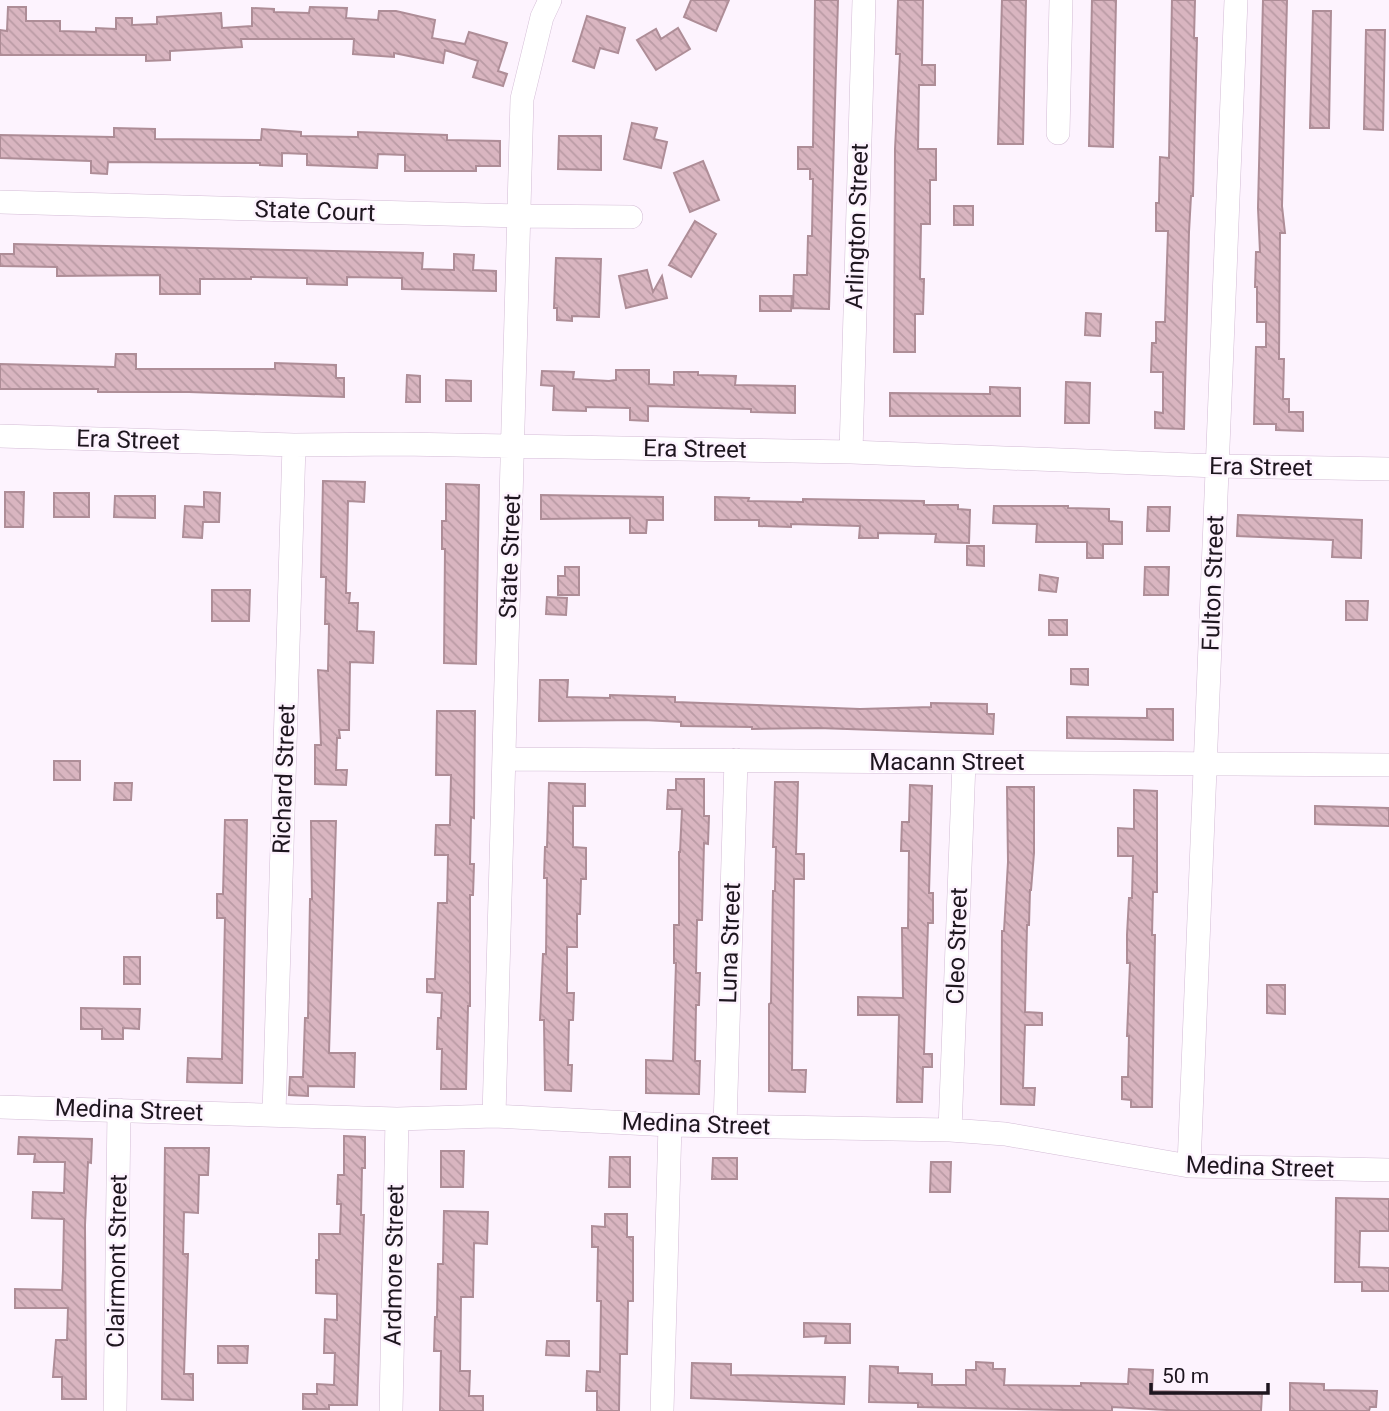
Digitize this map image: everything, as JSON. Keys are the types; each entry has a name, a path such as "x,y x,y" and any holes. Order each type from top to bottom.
{"street":[{"name":"State Street","path":"494,1116 522,99 542,17 550,0"},
{"name":"Arlington Street","path":"851,452 864,0"},
{"path":"1058,133 1061,0"},
{"name":"Fulton Street","path":"1189,1166 1236,0"},
{"name":"State Court","path":"0,202 631,217"},
{"name":"Era Street","path":"0,436 294,444 851,452 1217,466 1389,469"},
{"name":"Richard Street","path":"274,1114 294,444"},
{"name":"Macann Street","path":"504,759 1389,765"},
{"name":"Luna Street","path":"725,1126 736,760"},
{"name":"Cleo Street","path":"950,1130 964,762"},
{"name":"Medina Street","path":"0,1107 397,1119 494,1116 670,1125 950,1130 1005,1134 1189,1166 1389,1170"},
{"name":"Clairmont Street","path":"115,1411 120,1110"},
{"name":"Ardmore Street","path":"391,1411 397,1119"},
{"path":"662,1411 670,1125"}],"building":[{"path":"691,0 729,0 716,31 684,17"},
{"path":"815,0 838,0 829,309 793,308 794,275 807,275 808,236 812,236 813,179 810,179 810,169 798,169 798,147 813,147"},
{"path":"898,0 923,0 922,65 935,65 935,85 919,85 918,149 936,149 936,180 930,180 930,224 921,224 920,279 924,279 923,314 915,314 915,352 894,352 895,149 900,54 896,54"},
{"path":"1002,0 1026,0 1023,144 998,144"},
{"path":"1092,0 1116,0 1113,147 1089,146"},
{"path":"1172,0 1195,0 1194,38 1197,38 1184,429 1155,428 1155,412 1163,413 1163,372 1151,372 1156,322 1165,322 1168,231 1156,231 1156,203 1159,203 1160,157 1169,158"},
{"path":"1263,0 1287,0 1282,206 1285,233 1280,233 1279,359 1284,359 1283,399 1289,399 1289,412 1303,412 1303,431 1276,430 1276,424 1254,424 1256,347 1266,347 1266,322 1257,322 1255,287 1256,252 1260,252 1258,208"},
{"path":"8,7 26,7 26,21 60,21 60,31 96,32 96,28 116,29 116,18 132,18 132,25 157,24 157,17 221,13 222,28 252,26 252,8 309,13 310,7 347,8 346,18 378,20 379,11 396,11 435,20 432,38 465,44 469,32 507,43 498,71 507,74 503,86 473,77 478,61 445,50 443,63 394,53 394,57 353,54 354,39 241,39 242,47 170,51 170,60 146,61 146,55 0,55 0,30 7,31"},
{"path":"1313,11 1331,11 1329,128 1310,128"},
{"path":"587,16 625,28 618,53 600,48 594,68 573,61"},
{"path":"678,28 690,49 656,70 637,40 656,29 661,39"},
{"path":"1366,30 1385,30 1383,130 1364,129"},
{"path":"632,123 657,128 654,139 667,142 661,168 624,159"},
{"path":"114,128 155,129 155,139 261,140 262,129 301,132 301,136 358,137 358,132 447,135 447,140 500,141 500,166 476,166 476,171 405,171 405,155 378,154 377,168 307,165 307,154 282,153 282,166 260,163 108,162 107,174 91,173 91,161 0,158 0,135 114,137"},
{"path":"559,136 601,136 601,170 558,169"},
{"path":"703,161 719,200 690,212 674,173"},
{"path":"954,206 973,206 973,225 954,225"},
{"path":"695,221 716,234 691,277 669,265"},
{"path":"14,244 423,253 422,269 454,270 454,254 474,255 473,270 496,271 496,291 402,289 402,278 347,277 347,285 307,284 307,278 251,277 200,279 200,294 160,294 160,275 57,276 57,267 0,266 0,254 14,254"},
{"path":"556,258 601,259 599,317 572,316 572,321 557,320 557,308 554,308"},
{"path":"647,270 653,292 662,276 667,298 626,308 619,276"},
{"path":"760,296 792,296 791,311 760,311"},
{"path":"1086,313 1101,314 1100,336 1085,335"},
{"path":"116,354 136,354 136,369 275,369 275,363 336,365 336,378 344,378 344,397 98,392 98,389 0,389 0,364 115,367"},
{"path":"616,370 649,370 649,384 674,385 674,372 698,372 698,375 736,376 735,385 795,386 795,413 648,406 648,421 630,420 630,408 586,407 586,411 553,410 554,386 541,385 542,371 574,372 573,379 609,381 616,380"},
{"path":"407,375 420,376 420,402 406,402"},
{"path":"446,380 471,381 471,401 446,401"},
{"path":"1066,382 1090,383 1089,423 1065,423"},
{"path":"990,387 1020,388 1020,416 890,416 890,393 990,394"},
{"path":"323,481 365,482 364,502 348,501 346,593 350,593 349,603 358,603 357,631 374,632 373,663 350,662 349,730 339,730 340,738 337,738 336,770 347,770 346,785 315,784 315,745 321,745 318,670 328,671 326,577 321,577"},
{"path":"446,484 479,485 476,664 444,663 445,549 442,549 442,521 446,521"},
{"path":"5,492 24,492 23,527 5,527"},
{"path":"204,492 220,493 219,522 203,522 202,538 183,537 185,506 204,507"},
{"path":"54,493 89,493 89,517 54,517"},
{"path":"541,495 663,497 663,520 647,520 646,533 630,533 630,518 541,519"},
{"path":"115,496 155,496 155,518 114,517"},
{"path":"715,497 749,498 748,501 924,501 924,505 958,505 958,509 970,510 969,543 935,542 936,534 878,533 878,538 859,538 860,526 759,526 759,520 715,520"},
{"path":"994,506 1109,509 1109,521 1122,522 1122,544 1103,544 1103,558 1087,558 1087,542 1036,542 1037,524 993,523"},
{"path":"1148,507 1170,507 1169,531 1147,531"},
{"path":"1238,515 1362,520 1361,558 1332,557 1333,540 1237,536"},
{"path":"967,546 984,546 984,566 967,565"},
{"path":"565,567 579,567 579,595 558,595 558,576 565,576"},
{"path":"1145,567 1169,567 1168,595 1144,595"},
{"path":"1040,575 1058,578 1056,592 1039,590"},
{"path":"212,590 250,590 249,621 212,621"},
{"path":"547,597 567,598 566,615 546,614"},
{"path":"1346,601 1368,601 1367,620 1346,620"},
{"path":"1049,620 1067,620 1067,635 1049,635"},
{"path":"1071,669 1088,669 1088,685 1071,684"},
{"path":"540,680 568,680 567,697 675,697 675,702 860,709 931,707 931,703 987,704 987,714 994,714 993,734 818,728 752,729 681,726 681,722 644,720 539,721"},
{"path":"1147,709 1173,709 1173,740 1067,738 1067,717 1147,718"},
{"path":"437,711 475,711 474,818 471,817 470,864 474,864 473,895 470,895 470,1006 466,1089 441,1089 442,1049 437,1049 442,993 427,992 427,979 435,979 438,903 447,903 448,855 435,855 436,825 450,825 451,775 436,775"},
{"path":"54,761 80,761 80,780 54,780"},
{"path":"676,779 704,779 704,816 709,816 708,844 704,843 702,920 697,920 696,973 700,973 699,1005 696,1005 695,1061 700,1061 699,1094 646,1093 646,1060 673,1061 676,963 674,925 679,925 682,809 667,809 668,790 676,790"},
{"path":"775,782 798,782 796,854 804,854 804,879 794,879 792,1070 806,1070 805,1092 769,1091 769,1004 776,847 773,847"},
{"path":"115,783 132,783 131,800 114,800"},
{"path":"549,783 585,784 585,806 573,806 573,847 586,848 586,879 581,879 577,947 567,947 567,993 574,993 573,1020 569,1020 568,1065 572,1065 571,1091 545,1090 544,1020 540,1020 543,954 546,954 547,878 544,878"},
{"path":"910,785 932,786 929,893 933,893 933,923 928,923 924,1054 932,1054 932,1067 923,1067 922,1102 897,1102 899,1015 858,1015 858,997 903,998 902,928 908,928 909,851 901,851 902,822 909,822"},
{"path":"1007,787 1034,787 1034,853 1027,925 1025,1012 1042,1013 1042,1025 1025,1025 1023,1088 1035,1088 1034,1105 1001,1104 1002,931 1008,862"},
{"path":"1134,790 1157,791 1157,892 1153,892 1152,935 1155,935 1152,1107 1131,1107 1131,1100 1122,1099 1122,1077 1128,1077 1130,963 1127,963 1127,935 1129,898 1132,898 1133,856 1118,856 1118,828 1134,829"},
{"path":"1315,806 1389,808 1389,826 1315,824"},
{"path":"225,820 247,820 242,1083 187,1082 188,1058 222,1059 225,918 217,918 217,894 223,894"},
{"path":"311,821 336,821 329,1053 355,1053 354,1087 308,1086 308,1096 289,1095 290,1077 303,1077 305,1018 308,1018 312,899"},
{"path":"124,957 140,957 140,984 124,984"},
{"path":"1267,985 1285,985 1285,1014 1267,1013"},
{"path":"81,1008 140,1009 139,1029 123,1028 123,1039 102,1039 102,1029 81,1029"},
{"path":"344,1136 365,1137 357,1405 303,1409 303,1394 317,1394 317,1384 334,1385 335,1353 324,1353 325,1319 337,1320 337,1294 316,1293 316,1260 319,1260 319,1234 340,1234 338,1175 344,1175"},
{"path":"19,1137 92,1139 91,1163 88,1162 85,1225 86,1399 62,1399 62,1377 53,1377 56,1340 67,1340 68,1308 15,1308 15,1289 62,1290 63,1270 64,1219 32,1218 33,1192 64,1193 65,1162 34,1162 35,1154 18,1154"},
{"path":"165,1148 209,1148 208,1175 199,1175 198,1213 184,1212 183,1254 188,1254 184,1374 193,1374 193,1400 162,1399"},
{"path":"441,1151 464,1151 463,1187 441,1187"},
{"path":"610,1157 630,1157 630,1187 609,1187"},
{"path":"713,1158 737,1158 737,1179 712,1179"},
{"path":"931,1162 951,1162 950,1192 930,1192"},
{"path":"1336,1198 1389,1199 1389,1231 1360,1231 1359,1267 1389,1268 1389,1291 1362,1291 1362,1282 1335,1282"},
{"path":"444,1211 488,1212 487,1244 474,1243 473,1297 461,1297 460,1371 470,1371 469,1396 483,1396 483,1411 440,1411 441,1351 434,1351 438,1264 443,1264"},
{"path":"605,1214 627,1214 627,1237 633,1237 633,1301 628,1301 627,1354 620,1354 619,1411 597,1411 597,1391 586,1391 587,1371 600,1372 601,1301 597,1301 598,1247 592,1247 592,1226 605,1227"},
{"path":"804,1323 850,1324 850,1343 825,1343 826,1336 804,1337"},
{"path":"547,1341 569,1341 569,1356 546,1355"},
{"path":"218,1346 248,1346 247,1363 218,1363"},
{"path":"976,1362 993,1363 993,1369 1005,1369 1004,1385 1128,1384 1129,1369 1153,1370 1152,1391 1262,1393 1261,1411 1112,1407 1112,1411 918,1407 918,1403 869,1402 870,1366 898,1367 898,1373 932,1374 932,1385 966,1385 966,1370 976,1370"},
{"path":"692,1363 731,1364 731,1375 845,1377 844,1404 691,1398"},
{"path":"1290,1383 1324,1384 1324,1390 1377,1391 1376,1407 1370,1407 1369,1411 1290,1411"}]}
